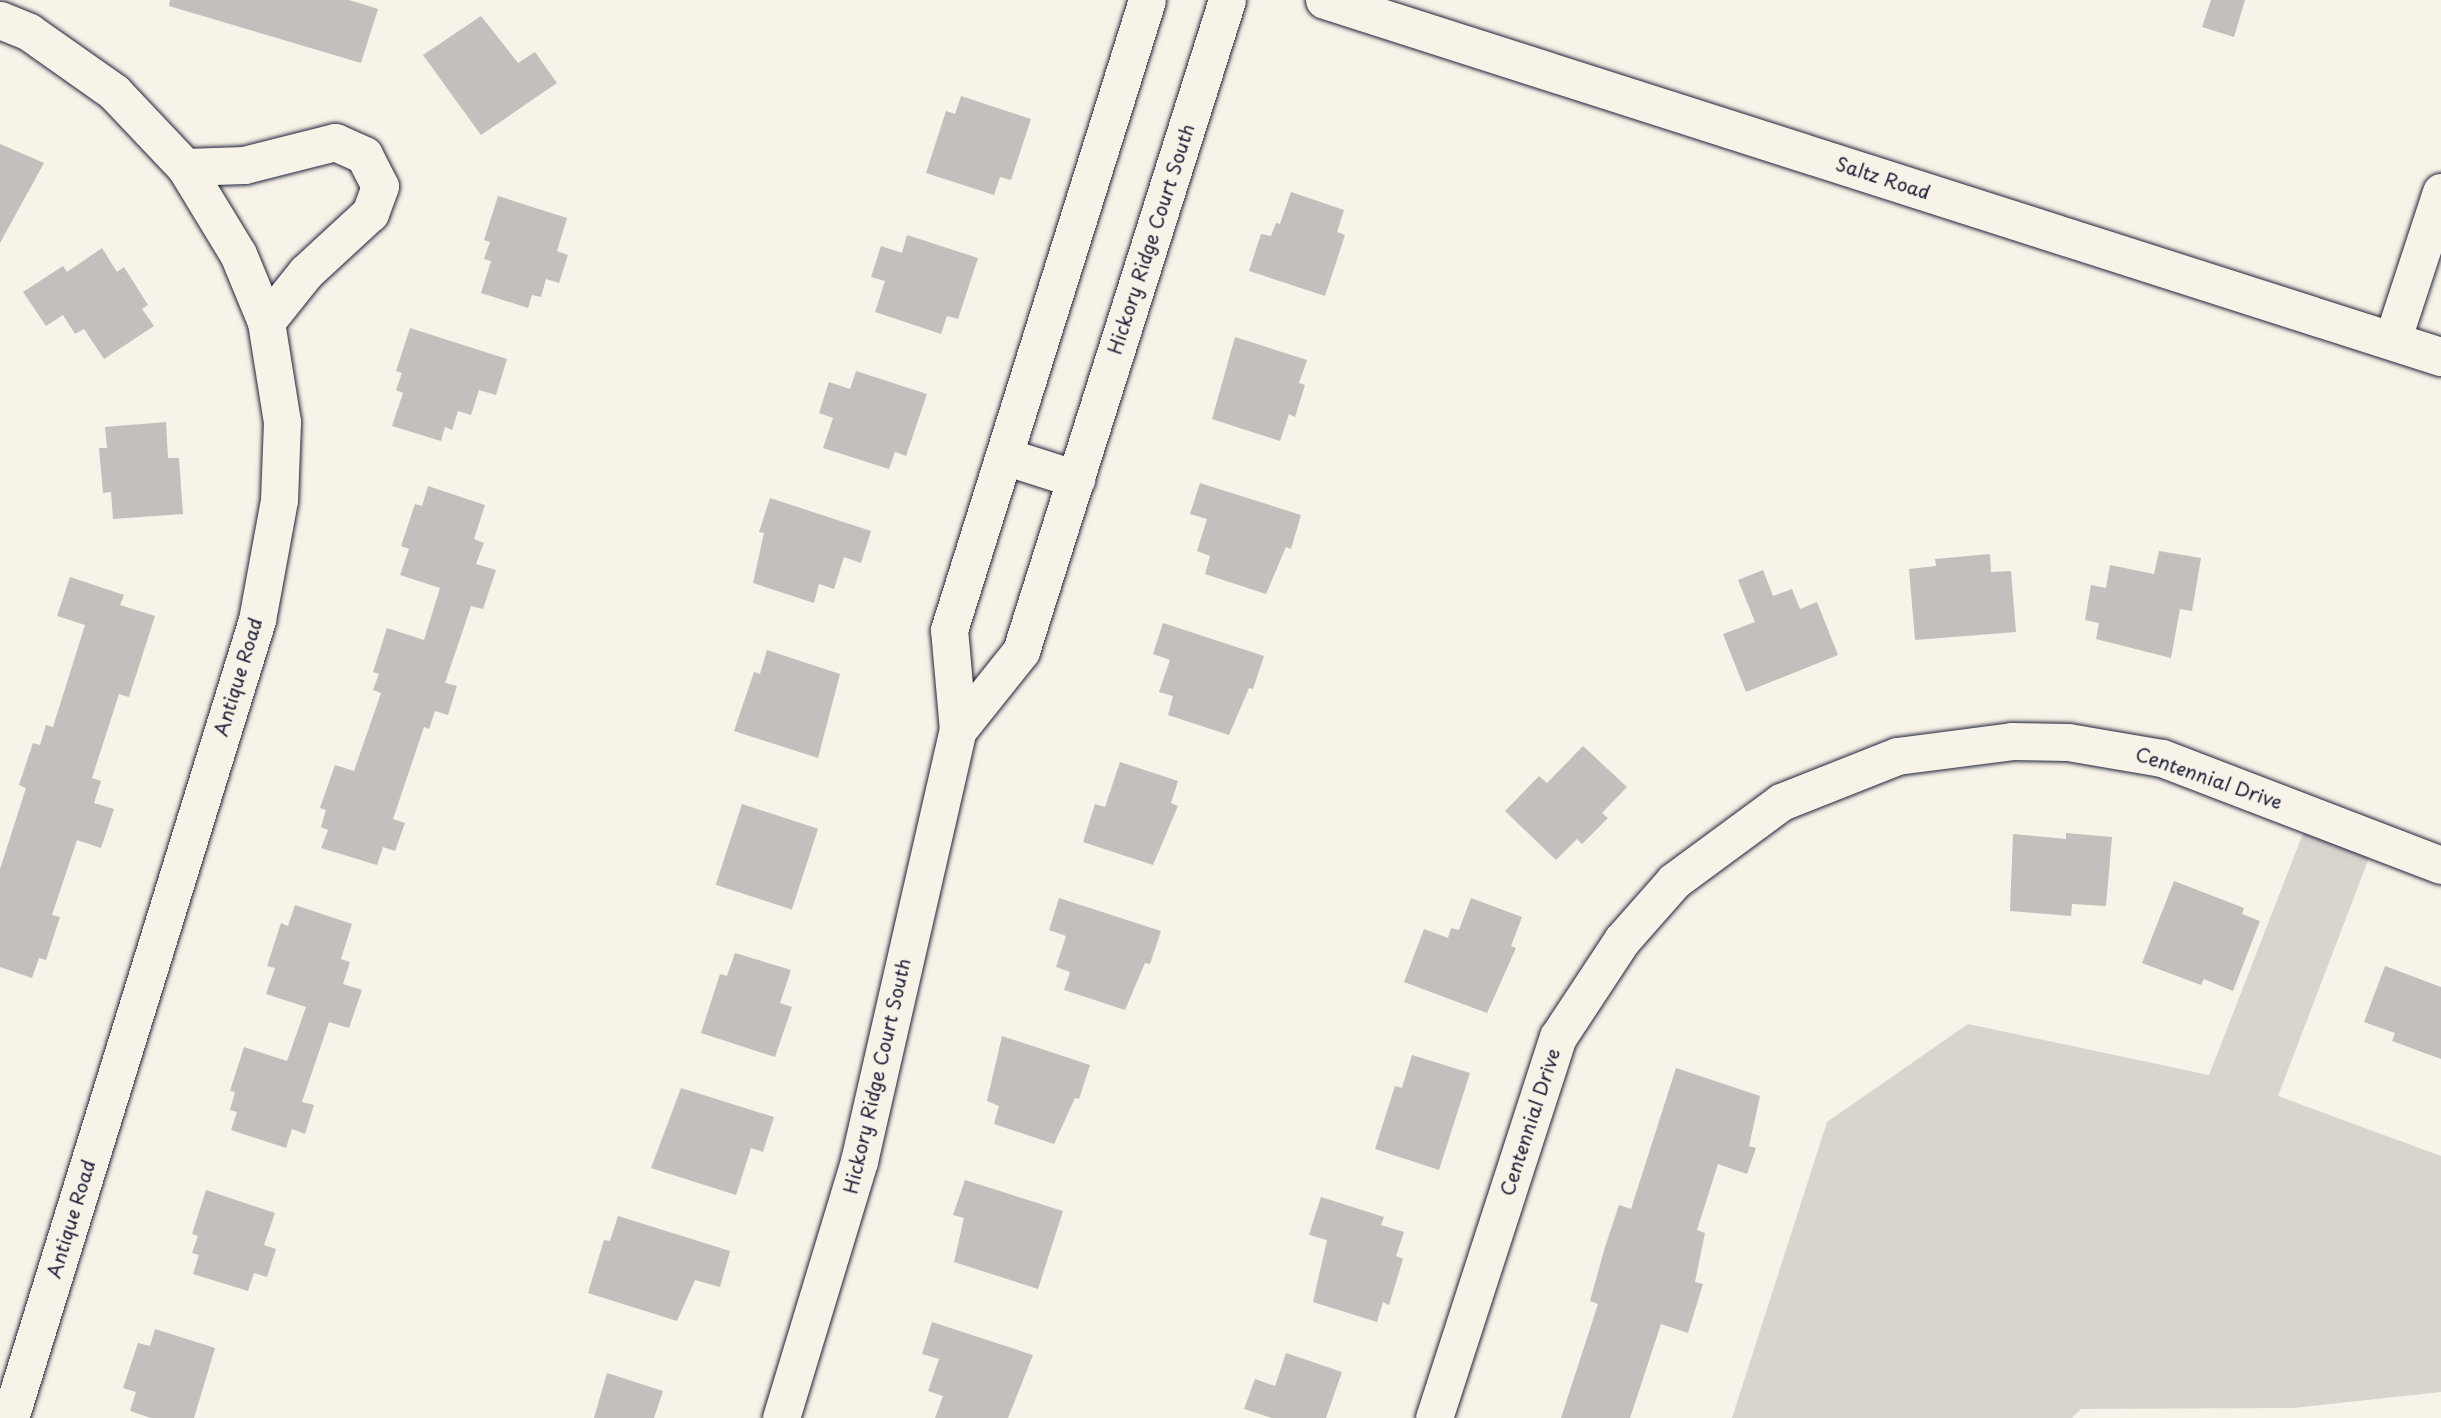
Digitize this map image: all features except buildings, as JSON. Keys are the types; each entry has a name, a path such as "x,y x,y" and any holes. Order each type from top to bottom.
{"street":[{"name":"Hickory Ridge Court South","path":"781,1418 859,1161 958,730 949,630 1147,0"},
{"name":"Hickory Ridge Court South","path":"958,730 1021,651 1227,0"},
{"name":"Saltz Road","path":"1325,0 2441,357"},
{"name":"Antique Road","path":"0,20 29,32 114,92 185,167 239,254 266,322 282,422 279,500 257,620 10,1418"},
{"path":"185,167 244,165 335,142 363,155 380,186 370,213 306,272 266,322"},
{"path":"2392,341 2441,192"},
{"path":"1004,456 1076,479"},
{"name":"Centennial Drive","path":"1434,1418 1558,1037 1622,940 1674,881 1781,802 1898,756 2012,741 2068,742 2162,758 2441,865"}],"shaded area":[{"path":"2304,831 2369,858 2278,1096 2441,1156 2441,1392 2293,1408 2081,1409 2072,1418 1732,1418 1827,1122 1968,1024 2209,1075"}]}
